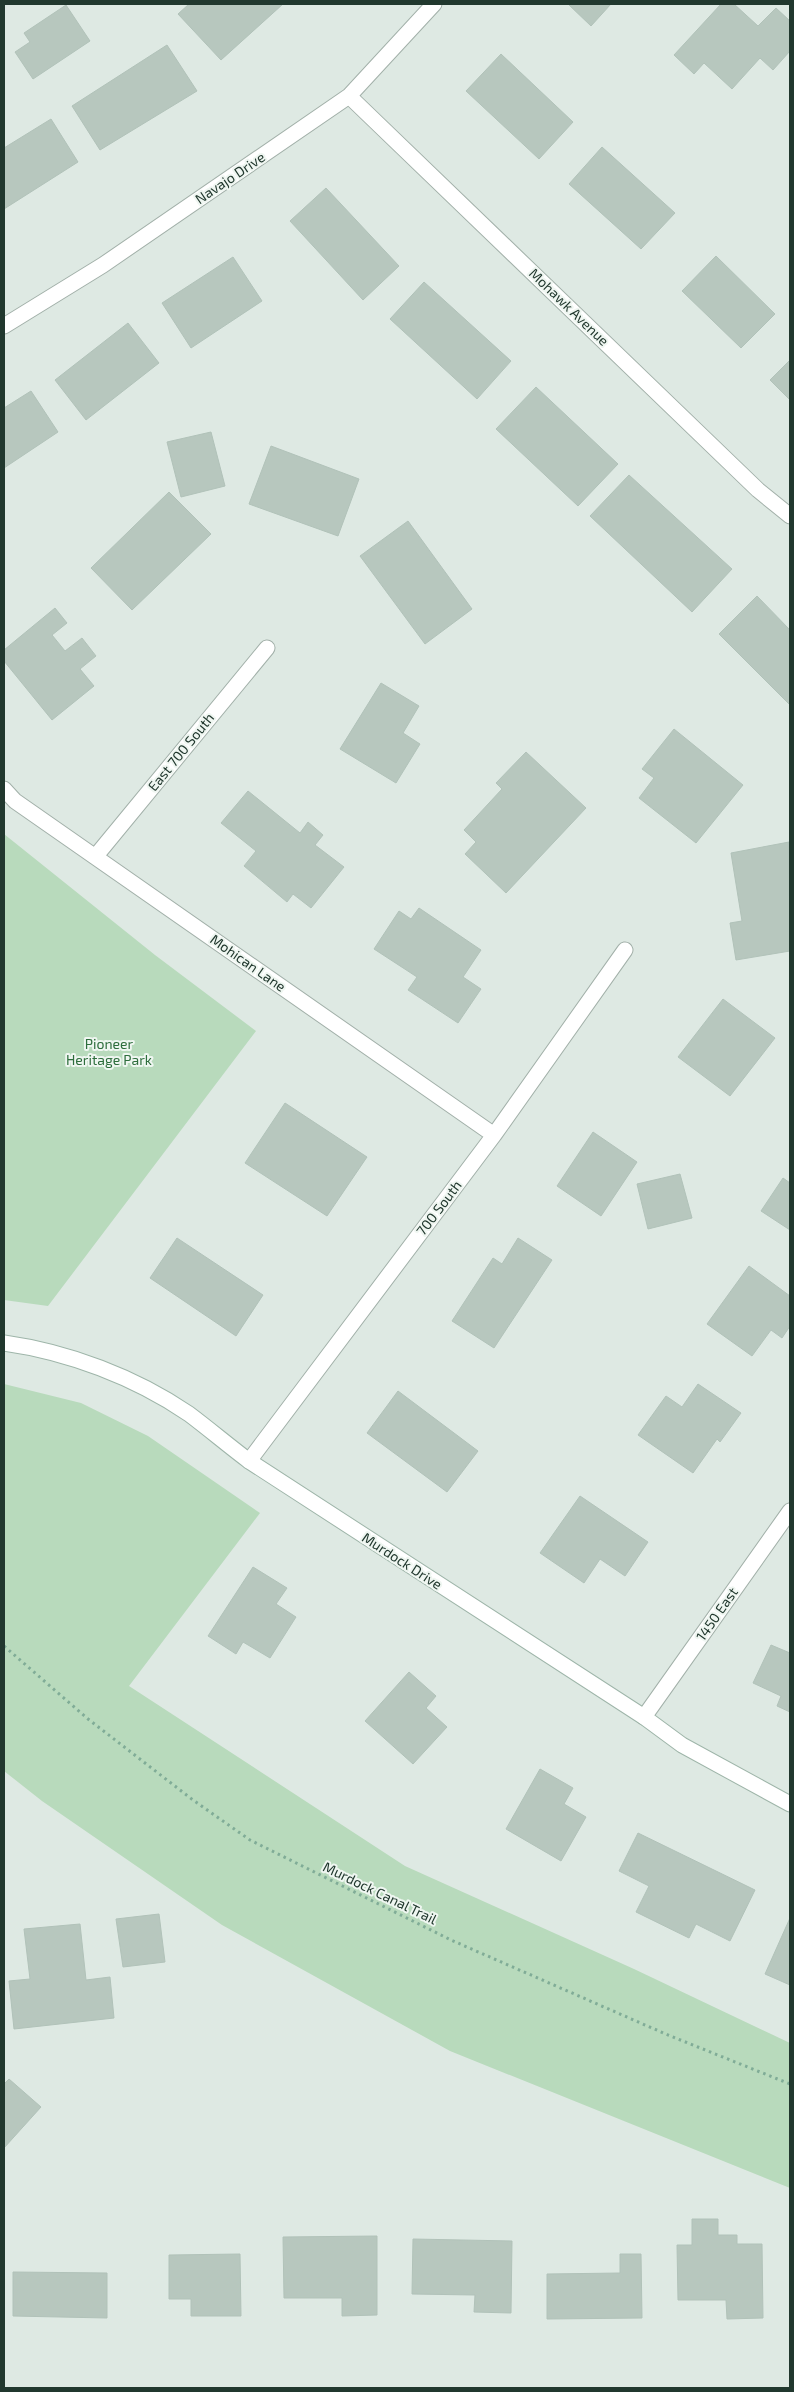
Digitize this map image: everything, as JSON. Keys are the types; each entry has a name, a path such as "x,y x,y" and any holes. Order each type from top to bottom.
{"street":[{"name":"Navajo Drive","path":"4,326 103,265 349,96 434,4"},
{"name":"Mohawk Avenue","path":"349,96 751,483 790,516"},
{"name":"East 700 South","path":"95,857 267,648"},
{"name":"Mohican Lane","path":"4,789 15,801 494,1135"},
{"name":"700 South","path":"249,1462 494,1135 625,950"},
{"name":"Murdock Drive","path":"4,1342 57,1353 140,1386 188,1414 249,1462 644,1717 682,1745 790,1804"},
{"name":"1450 East","path":"644,1717 790,1511"}],"path":[{"name":"Murdock Canal Trail","path":"4,1646 88,1719 250,1840 451,1940 668,2036 790,2084"}],"green space":[{"name":"Pioneer Heritage Park","path":"4,834 155,955 256,1031 48,1306 4,1300"},
{"path":"4,1384 81,1403 148,1436 260,1513 129,1686 405,1866 634,1969 790,2043 790,2188 450,2051 222,1925 42,1801 4,1771"}],"building":[{"path":"189,4 283,4 221,60 178,14"},
{"path":"568,4 611,4 591,26"},
{"path":"721,4 734,4 758,26 776,8 790,21 790,51 773,70 760,58 732,89 704,63 694,74 674,55"},
{"path":"66,5 90,41 33,79 15,52 30,42 24,33"},
{"path":"167,45 197,91 100,150 72,106"},
{"path":"501,54 573,122 539,159 466,91"},
{"path":"51,119 78,162 4,209 4,148"},
{"path":"602,147 675,213 641,249 569,184"},
{"path":"326,188 399,266 363,300 290,221"},
{"path":"716,256 775,314 741,348 682,291"},
{"path":"233,257 262,301 191,348 162,303"},
{"path":"424,282 511,361 477,399 390,319"},
{"path":"128,323 159,363 86,420 55,380"},
{"path":"790,360 790,400 770,380"},
{"path":"536,387 618,464 578,506 496,429"},
{"path":"31,391 58,432 4,468 4,408"},
{"path":"211,432 225,486 181,497 167,442"},
{"path":"271,446 359,479 338,536 249,504"},
{"path":"629,475 732,569 692,612 590,516"},
{"path":"169,492 211,534 132,610 91,568"},
{"path":"408,521 472,609 425,644 360,556"},
{"path":"757,596 790,630 790,705 719,634"},
{"path":"55,608 67,623 52,635 65,651 82,638 96,656 80,669 94,686 52,720 4,661 4,650"},
{"path":"381,683 419,706 403,733 420,744 396,783 340,749"},
{"path":"674,729 743,785 696,843 639,798 654,778 642,769"},
{"path":"526,752 586,808 506,893 465,854 476,842 464,830 502,789 496,783"},
{"path":"248,791 300,833 308,822 323,835 315,845 344,867 311,908 293,894 287,902 244,866 256,851 221,823"},
{"path":"789,842 790,951 736,960 730,923 742,921 731,853"},
{"path":"419,908 481,950 463,977 481,989 458,1023 408,990 417,977 374,949 399,911 411,919"},
{"path":"723,999 775,1038 730,1096 678,1057"},
{"path":"285,1103 367,1157 327,1216 245,1163"},
{"path":"593,1132 637,1162 601,1216 557,1186"},
{"path":"680,1174 692,1218 648,1229 637,1184"},
{"path":"783,1178 790,1183 790,1230 761,1211"},
{"path":"177,1238 263,1295 236,1336 150,1278"},
{"path":"518,1238 552,1260 494,1348 452,1321 493,1258 502,1264"},
{"path":"749,1266 790,1296 790,1326 782,1338 771,1330 752,1356 707,1324"},
{"path":"698,1384 741,1413 720,1442 717,1439 693,1473 638,1435 666,1396 682,1407"},
{"path":"398,1391 478,1451 447,1492 367,1433"},
{"path":"580,1496 648,1542 625,1576 600,1559 584,1583 540,1553"},
{"path":"253,1567 287,1588 276,1604 296,1617 270,1658 243,1642 236,1654 208,1636"},
{"path":"771,1645 790,1653 790,1712 777,1706 781,1696 753,1683"},
{"path":"409,1672 436,1696 426,1708 447,1727 413,1764 365,1721"},
{"path":"540,1769 573,1788 564,1804 586,1817 561,1861 506,1829"},
{"path":"638,1833 755,1890 730,1941 696,1924 689,1938 636,1912 649,1886 619,1871"},
{"path":"159,1914 165,1962 123,1967 116,1919"},
{"path":"790,1918 790,1985 765,1974"},
{"path":"80,1924 86,1980 110,1977 114,2018 14,2029 9,1981 30,1979 24,1929"},
{"path":"9,2079 41,2107 4,2148 4,2084"},
{"path":"692,2219 718,2219 718,2235 737,2235 737,2244 762,2244 763,2318 727,2319 726,2300 678,2300 677,2245 692,2245"},
{"path":"377,2236 377,2315 342,2316 342,2298 284,2298 283,2237"},
{"path":"413,2239 512,2241 511,2313 474,2312 475,2295 412,2294"},
{"path":"240,2254 241,2316 191,2316 191,2299 169,2299 169,2255"},
{"path":"620,2254 641,2254 642,2318 547,2319 547,2274 620,2273"},
{"path":"13,2272 107,2273 107,2318 13,2316"}]}
